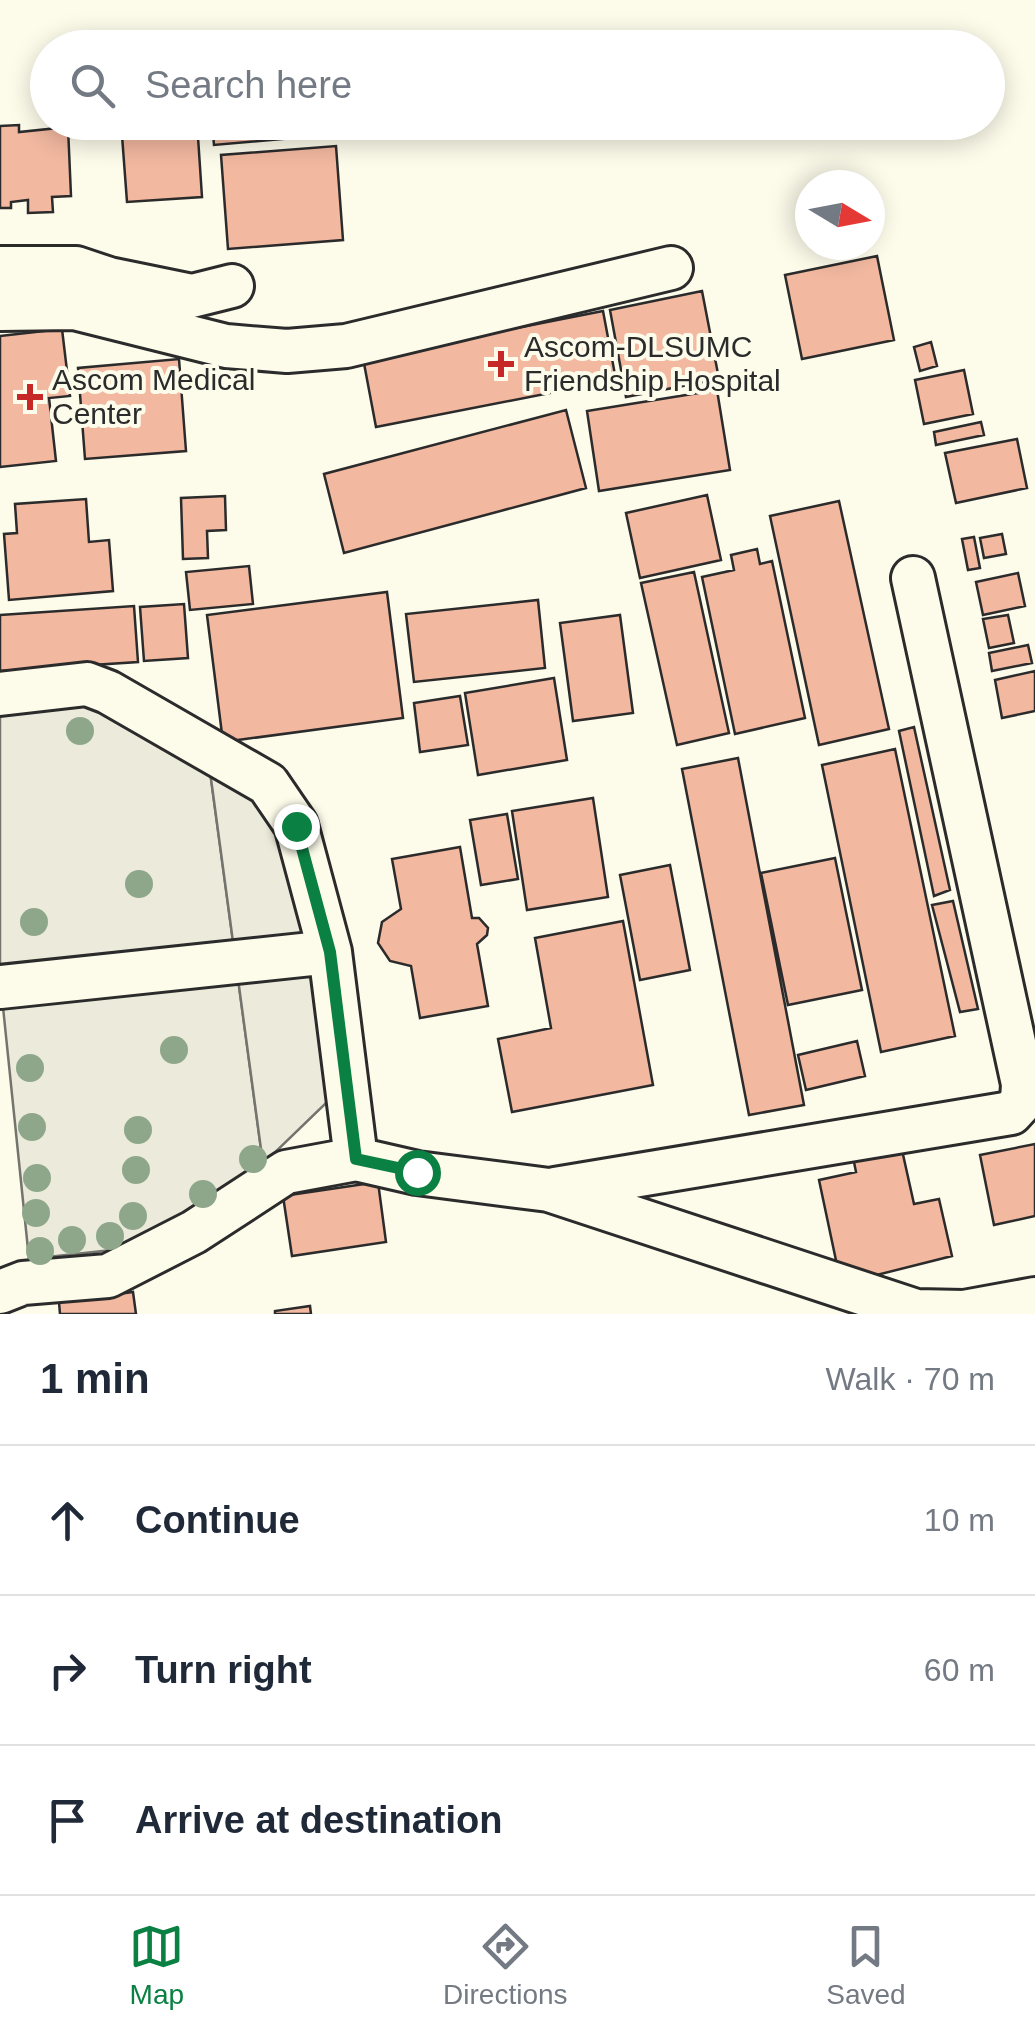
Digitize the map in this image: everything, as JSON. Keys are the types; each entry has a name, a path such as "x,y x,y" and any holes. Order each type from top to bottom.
{"street":[{"path":"0,268 76,268 192,296 232,286"},
{"path":"0,309 74,308 226,346 286,351 346,346 671,268"},
{"path":"549,1190 1011,1112 1022,1102 1023,1084 913,578"},
{"path":"0,694 87,684 108,692 268,784 296,826 330,952 356,1159"},
{"path":"0,987 330,952"},
{"path":"0,1292 23,1283 108,1276 194,1232 286,1172 356,1159 417,1172 549,1190 916,1311 964,1312 1035,1299"}],"shaded area":[{"path":"90,706 209,764 263,1164 139,1242 112,1250 29,1259 0,978 0,711"},
{"path":"209,764 320,843 353,1077 263,1164"}],"building":[{"path":"19,125 19,132 30,131 30,140 69,140 71,196 52,197 53,212 28,213 28,200 11,202 11,208 0,208 0,126"},
{"path":"122,140 198,140 202,197 127,202"},
{"path":"214,140 270,140 214,145"},
{"path":"336,146 343,240 228,249 221,155"},
{"path":"858,260 878,260 894,340 802,359 785,275"},
{"path":"702,291 719,379 626,397 610,310"},
{"path":"603,311 616,380 376,427 363,358"},
{"name":"Ascom Medical Center","path":"62,329 70,396 49,398 56,461 0,467 0,336"},
{"path":"931,342 937,366 920,371 914,347"},
{"path":"179,359 186,451 85,459 78,368"},
{"path":"964,370 973,414 924,424 915,380"},
{"path":"717,390 730,470 599,491 587,411"},
{"path":"566,410 586,488 344,553 324,474"},
{"path":"981,422 984,435 936,445 934,432"},
{"path":"1017,439 1027,488 956,503 945,453"},
{"path":"707,495 721,560 640,578 626,513"},
{"path":"225,496 226,530 207,531 208,558 183,559 181,498"},
{"path":"86,499 89,542 109,540 113,591 9,600 4,534 17,533 15,504"},
{"path":"839,501 889,729 819,745 770,516"},
{"path":"1002,534 1006,554 984,558 980,538"},
{"path":"974,537 980,568 968,570 962,539"},
{"path":"757,549 760,564 772,561 805,718 735,734 702,577 734,570 731,555"},
{"path":"249,566 253,604 190,610 186,572"},
{"path":"694,572 729,733 677,745 641,583"},
{"path":"1018,573 1025,606 983,615 976,582"},
{"path":"387,592 403,718 223,742 207,615"},
{"path":"538,600 545,668 414,682 406,614"},
{"path":"184,604 188,658 144,661 140,607"},
{"path":"134,606 138,662 0,671 0,615"},
{"path":"620,615 633,713 573,721 560,623"},
{"path":"1008,615 1014,643 989,648 983,619"},
{"path":"1028,645 1032,663 992,671 989,653"},
{"path":"1035,671 1035,711 1002,718 995,680"},
{"path":"554,678 567,760 478,775 465,693"},
{"path":"460,696 468,745 420,752 414,703"},
{"path":"914,727 950,890 934,896 899,731"},
{"path":"895,749 955,1036 881,1052 822,765"},
{"path":"738,758 804,1105 749,1115 682,769"},
{"path":"593,798 608,897 527,910 512,811"},
{"path":"507,814 518,879 481,885 470,820"},
{"path":"460,847 472,918 479,918 488,928 487,935 477,944 488,1006 420,1018 411,966 390,961 378,943 382,922 401,909 392,859"},
{"path":"835,858 862,990 788,1005 761,873"},
{"path":"670,865 690,970 640,980 620,875"},
{"path":"953,901 978,1009 960,1012 932,905"},
{"path":"623,921 653,1085 512,1112 498,1039 551,1028 535,938"},
{"path":"857,1041 865,1076 806,1090 798,1055"},
{"path":"900,1141 914,1204 939,1199 952,1256 841,1284 819,1180 856,1172 852,1152"},
{"path":"1035,1144 1035,1216 994,1225 980,1155"},
{"path":"378,1182 386,1242 292,1256 283,1196"},
{"path":"133,1292 136,1314 60,1314 59,1302"},
{"path":"310,1306 311,1314 275,1314 275,1311"}],"place":[{"name":"Ascom-DLSUMC Friendship Hospital","path":"501,364"},
{"name":"Ascom Medical Center","path":"30,397"}],"route":[{"path":"296,826 330,952 356,1159 417,1172"}]}
